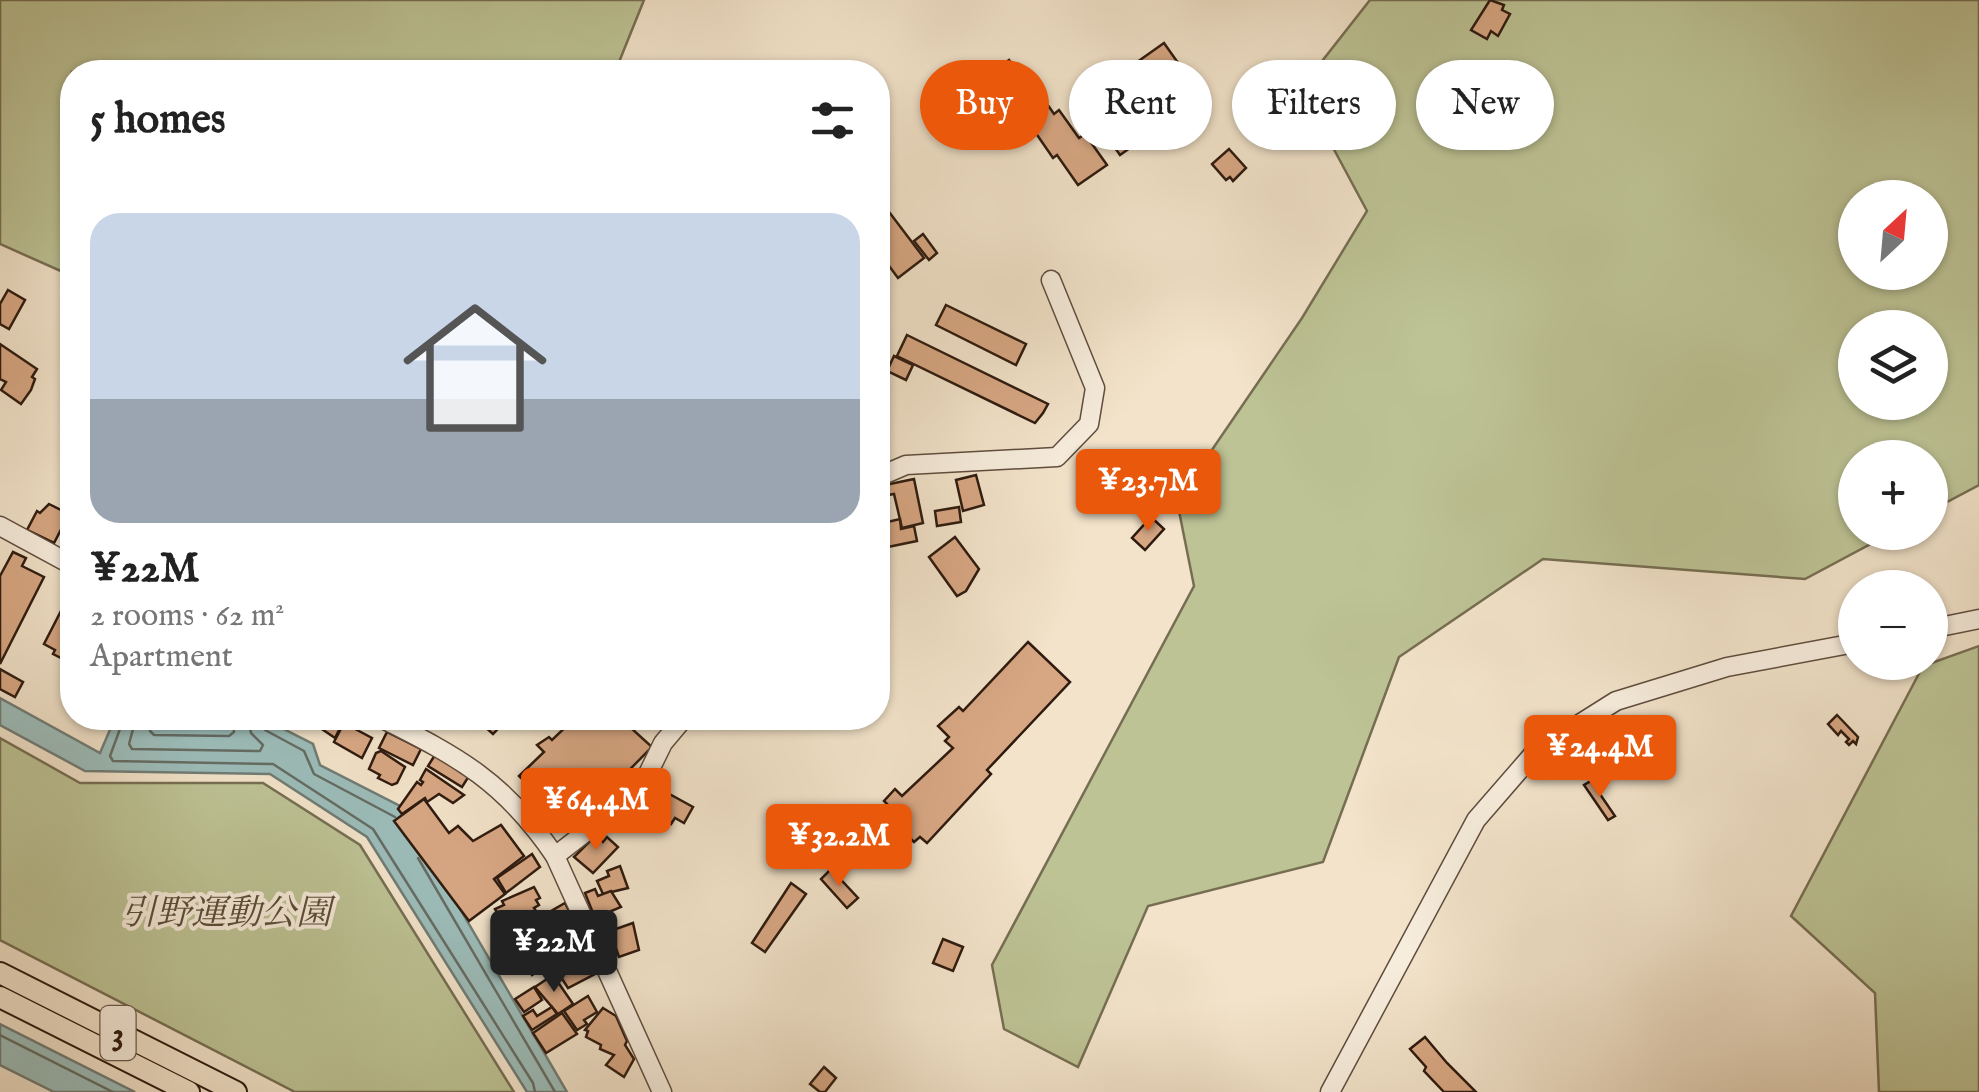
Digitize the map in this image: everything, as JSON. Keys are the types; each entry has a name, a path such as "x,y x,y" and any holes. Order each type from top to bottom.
{"main road":[{"name":"3","path":"0,973 236,1092"},
{"name":"3","path":"0,997 189,1092"}],"street":[{"path":"890,471 906,464 1057,457 1088,424 1095,388 1052,280"},
{"path":"0,526 60,558"},
{"path":"1948,625 1979,619"},
{"path":"1330,1092 1476,820 1535,752 1616,702 1727,667 1838,646"},
{"path":"405,730 456,756 491,780 534,825 556,856 662,1092"},
{"path":"556,856 640,790 674,730"}],"green space":[{"path":"0,0 644,0 620,60 60,60 60,271 0,244"},
{"path":"1370,0 1979,0 1979,485 1948,501 1948,440 1838,440 1838,550 1859,550 1805,579 1543,559 1399,657 1323,862 1148,906 1078,1067 1004,1029 992,965 1194,586 1177,501 1302,318 1367,211 1334,150 1396,150 1396,60 1323,60"},
{"path":"1979,646 1979,1092 1879,1092 1875,993 1791,916 1916,680 1948,680 1948,657"},
{"name":"引野運動公園","path":"0,738 80,783 263,783 360,845 514,1092 295,1092 0,940"}],"water":[{"path":"0,698 100,753 110,730 286,730 313,744 320,765 400,806 567,1092 527,1092 367,837 270,774 85,771 0,725"},
{"path":"0,1024 135,1092 54,1092 0,1065"}],"building":[{"path":"1490,0 1504,5 1502,10 1510,14 1498,36 1491,31 1487,39 1471,30"},
{"path":"1164,43 1176,60 1140,60"},
{"path":"1049,107 1054,114 1059,110 1069,124 1069,150 1096,150 1107,165 1078,185 1057,155 1053,158 1047,150"},
{"path":"1229,149 1246,168 1233,181 1230,177 1226,180 1212,164"},
{"path":"890,213 924,258 898,278 890,267"},
{"path":"923,234 937,253 929,260 914,241"},
{"path":"8,290 25,300 9,329 0,324 0,304"},
{"path":"946,305 1026,344 1016,365 936,325"},
{"path":"907,335 1048,404 1035,423 897,356"},
{"path":"0,344 37,369 31,390 21,404 1,390 6,382 0,379"},
{"path":"894,356 913,365 906,380 890,372"},
{"path":"976,475 984,505 963,511 956,480"},
{"path":"914,479 923,523 902,528 890,484"},
{"path":"49,504 60,510 60,531 54,543 27,530 37,511 40,513"},
{"path":"959,507 961,522 937,526 935,511"},
{"path":"1151,517 1164,529 1145,550 1132,538"},
{"path":"900,519 901,529 914,526 917,541 890,547 890,521"},
{"path":"955,537 979,569 966,591 957,596 929,557"},
{"path":"13,552 26,558 22,566 44,577 0,664 0,576"},
{"path":"60,613 60,658 44,644"},
{"path":"1028,642 1070,682 987,770 991,774 927,843 920,837 914,842 888,817 894,811 884,801 895,789 902,796 953,748 938,726 959,707 963,711"},
{"path":"0,669 23,682 15,697 0,689"},
{"path":"1837,715 1858,737 1856,744 1853,741 1849,745 1841,731 1838,735 1828,724"},
{"path":"323,730 339,730 335,738"},
{"path":"340,730 357,730 372,738 362,758 334,742"},
{"path":"562,730 633,730 652,747 572,828 519,776 544,752 537,745 549,737 552,740"},
{"path":"387,732 421,749 413,765 379,748"},
{"path":"381,751 405,767 397,783 392,785 378,778 380,775 369,769 376,753"},
{"path":"435,755 469,776 462,787 428,766"},
{"path":"426,769 464,795 453,803 439,794 427,802 425,798 402,814 398,809 417,782 421,785"},
{"path":"1591,781 1615,816 1608,820 1584,785"},
{"path":"653,785 693,807 684,823 675,818 671,824 652,814 654,810 643,803"},
{"path":"424,799 449,833 458,826 473,841 501,825 524,856 494,879 505,894 469,921 394,821"},
{"path":"596,835 603,842 607,837 618,847 593,873 574,857"},
{"path":"532,854 540,867 506,893 497,878"},
{"path":"620,866 628,888 603,894 597,881"},
{"path":"831,869 858,898 847,908 821,879"},
{"path":"791,883 806,894 765,952 752,943"},
{"path":"534,887 540,898 536,900 536,911 505,927 495,909 504,905 502,901"},
{"path":"595,889 598,896 611,891 621,907 595,918 585,893"},
{"path":"565,903 575,923 549,937 541,922 534,926 532,922"},
{"path":"633,923 639,950 619,957 610,931"},
{"path":"943,939 963,947 953,971 933,963"},
{"path":"538,946 549,965 532,975 521,956"},
{"path":"583,955 595,974 568,988 557,971"},
{"path":"553,975 573,1004 558,1014 535,987"},
{"path":"534,987 542,1000 524,1012 515,999"},
{"path":"588,996 597,1012 577,1030 564,1011"},
{"path":"552,1007 557,1014 532,1030 523,1016 533,1010 537,1016"},
{"path":"603,1008 616,1016 634,1059 624,1077 606,1065 614,1055 586,1037 585,1030"},
{"path":"562,1013 577,1034 546,1053 533,1033"},
{"path":"1425,1037 1476,1092 1444,1092 1424,1071 1426,1067 1410,1049"},
{"path":"824,1067 836,1078 825,1092 820,1092 810,1084"}]}
